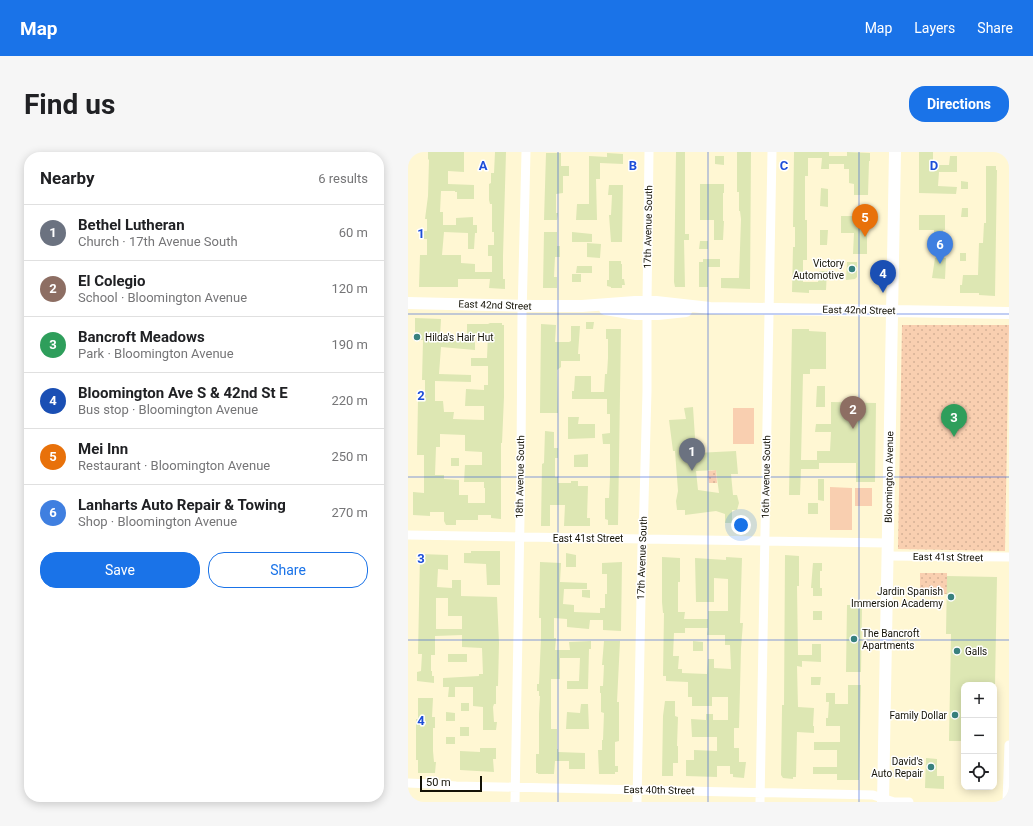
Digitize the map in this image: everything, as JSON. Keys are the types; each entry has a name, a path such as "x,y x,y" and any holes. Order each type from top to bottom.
{"street":[{"name":"18th Avenue South","path":"515,802 522,306 526,152"},
{"name":"17th Avenue South","path":"637,802 642,546 647,391 649,152"},
{"name":"16th Avenue South","path":"760,802 772,152"},
{"name":"Bloomington Avenue","path":"883,800 895,152"},
{"name":"East 42nd Street","path":"408,303 582,306 636,314 647,308 658,314 710,308 1009,313"},
{"name":"East 41st Street","path":"408,535 888,543"},
{"name":"East 41st Street","path":"888,556 1009,557"},
{"path":"1007,802 1009,745"},
{"name":"East 40th Street","path":"408,783 456,786 874,795 883,800 908,802"}],"shaded area":[{"path":"902,325 1009,325 1005,551 898,549"},
{"path":"733,408 754,408 754,444 733,444"},
{"path":"716,470 717,483 709,483 708,471"},
{"path":"830,487 852,488 852,530 830,530"},
{"path":"855,488 872,488 872,506 855,506"},
{"path":"920,573 947,573 947,594 920,594"}],"building":[{"path":"428,152 464,152 464,172 448,171 448,184 474,185 474,199 457,199 457,192 455,191 441,191 440,212 443,212 443,225 456,225 456,218 473,217 473,225 477,225 474,249 468,249 468,233 444,232 442,255 461,255 461,263 475,264 475,272 492,272 492,256 488,256 488,245 494,245 494,232 492,232 492,204 490,204 489,200 489,184 491,183 491,173 494,173 495,152 506,152 503,256 503,279 505,279 505,289 489,288 490,279 458,279 458,287 419,287 420,255 427,255 427,239 424,239 424,231 427,231 427,219 425,219 428,196"},
{"path":"676,152 685,152 685,234 689,234 689,240 684,240 685,287 675,287 674,282"},
{"path":"737,152 751,152 750,289 721,288 721,278 739,278 741,219 739,211 739,192 737,192"},
{"path":"794,152 829,152 829,156 847,156 847,152 870,153 868,195 854,195 854,184 849,183 849,169 844,169 844,164 829,164 829,169 821,169 822,158 808,158 808,176 805,176 807,260 803,260 803,282 818,282 819,271 827,271 826,290 809,290 809,293 792,292 793,247 795,247 795,227 793,227"},
{"path":"919,152 933,152 933,165 949,165 950,156 957,156 957,172 939,172 938,186 957,187 956,194 919,193"},
{"path":"546,153 561,153 561,166 569,166 569,176 563,176 563,193 556,194 556,213 558,213 557,220 544,220"},
{"path":"607,153 623,154 623,164 600,163 600,179 596,179 597,220 576,220 577,204 589,204 589,156 607,157"},
{"path":"715,156 724,156 724,165 715,164"},
{"path":"986,166 996,166 997,170 995,296 979,295 979,293 960,293 960,285 962,285 963,275 978,275 979,243 983,243 984,223 986,223"},
{"path":"961,181 968,182 968,189 961,189"},
{"path":"700,184 724,184 723,240 714,240 714,220 700,220"},
{"path":"609,185 623,185 622,242 611,242 609,215 611,215 612,195 608,195"},
{"path":"821,188 828,189 828,207 820,206"},
{"path":"962,208 968,208 968,217 961,217"},
{"path":"919,215 945,215 943,244 934,243 934,230 919,230"},
{"path":"841,216 868,216 867,222 870,222 869,228 867,228 867,254 853,254 854,233 841,233"},
{"path":"820,230 828,230 827,245 820,245"},
{"path":"544,232 557,232 557,246 560,246 560,257 555,257 554,277 557,277 557,288 543,288"},
{"path":"572,232 592,234 592,242 572,242"},
{"path":"700,241 708,241 708,249 699,249"},
{"path":"587,243 601,244 600,258 587,257"},
{"path":"960,253 966,253 966,261 960,261"},
{"path":"935,258 946,258 945,279 932,278"},
{"path":"703,259 720,259 720,267 708,267 708,287 699,287 699,262 703,262"},
{"path":"609,261 621,261 622,279 624,279 625,285 622,285 622,288 611,288 607,286 607,280 609,280"},
{"name":"Victory Automotive","path":"847,262 857,262 857,277 855,279 846,280"},
{"path":"577,266 592,266 592,273 576,273"},
{"path":"572,274 581,274 581,282 572,282"},
{"path":"415,318 441,319 440,337 441,340 445,341 467,341 467,324 502,323 502,325 504,325 501,519 491,518 491,515 478,515 478,520 456,520 456,525 446,525 444,521 444,512 430,512 430,516 413,515 413,492 424,493 424,455 417,455 418,400 425,401 425,380 422,380 423,340 415,340","holes":["475,333 488,333 487,358 471,358 471,366 488,366 488,385 484,385 484,390 466,389 465,406 484,406 484,420 453,419 454,412 444,412 443,401 435,401 435,381 471,382 471,375 439,374 441,347 475,350","440,434 465,435 465,451 482,452 482,465 465,465 464,482 484,482 485,503 468,503 468,495 459,495 459,480 444,479 444,475 435,475 436,447 440,447"]},
{"path":"586,322 594,322 593,329 586,329"},
{"path":"541,324 556,325 555,342 571,341 571,326 580,326 578,354 580,354 580,361 561,361 561,367 557,370 558,413 540,413"},
{"path":"606,329 621,329 618,525 608,525 608,520 605,519 605,498 609,498 610,444 603,444 602,434 610,433 610,414 607,414 607,399 572,399 575,376 591,376 591,392 604,392 608,358 608,339 606,339"},
{"path":"792,329 809,329 809,331 826,332 826,369 810,369 810,374 803,374 801,460 817,460 817,451 830,451 831,432 815,432 816,424 831,424 831,402 876,403 875,482 856,482 856,463 819,463 819,469 801,469 800,495 789,495"},
{"path":"817,386 825,386 825,407 816,407"},
{"path":"693,407 696,453 736,451 738,474 731,474 733,495 737,495 739,503 737,510 732,510 732,523 725,523 725,514 716,511 685,515 685,510 677,510 676,501 678,491 675,451 673,451 669,420 686,419 684,408","holes":["716,470 719,493 698,490 696,471"]},
{"path":"568,417 579,417 578,424 595,424 595,438 568,439"},
{"path":"545,431 554,432 554,448 558,448 558,458 555,458 555,477 558,477 558,483 571,483 571,481 578,481 578,486 588,486 587,518 590,518 590,526 564,526 565,505 550,505 550,526 541,526 542,464 544,463"},
{"path":"588,454 588,467 574,467 574,455"},
{"path":"451,458 459,458 459,466 451,466"},
{"path":"818,479 824,479 824,501 818,500"},
{"path":"808,503 818,503 818,514 808,514"},
{"path":"471,551 500,551 500,585 487,585 486,564 464,563 464,553 471,553"},
{"path":"566,553 576,555 576,567 566,567"},
{"path":"420,554 448,555 448,570 438,569 437,587 452,588 452,580 461,580 461,596 497,597 499,643 498,686 496,686 496,704 494,704 493,707 494,722 497,722 496,730 483,730 483,707 473,706 473,687 455,687 455,697 448,697 449,687 443,687 443,678 479,676 479,674 483,674 482,648 462,647 462,635 435,636 435,655 431,655 431,671 432,676 434,676 434,683 417,681 417,672 421,671 422,654 418,654","holes":["436,598 448,598 448,616 462,616 462,629 436,629"]},
{"path":"785,555 799,556 799,586 797,586 798,655 812,655 812,644 821,644 821,662 802,661 802,667 797,666 798,707 814,708 814,733 797,732 796,777 793,777 793,779 783,778 781,775 782,705 784,705"},
{"path":"662,557 680,558 678,612 685,612 684,619 708,619 708,611 728,611 728,579 714,578 714,602 696,602 695,558 726,560 726,557 742,558 740,623 743,623 739,728 734,728 734,748 739,748 739,762 746,762 744,778 733,777 733,774 730,774 730,766 717,766 717,777 686,776 686,760 694,760 694,750 717,751 717,737 692,737 691,719 706,720 706,714 713,714 713,720 728,720 728,697 712,697 712,706 692,706 692,697 688,697 688,682 666,681 666,676 663,676 664,613 662,602","holes":["685,628 708,628 707,635 725,635 725,645 730,645 731,669 714,668 714,659 708,659 707,674 682,673 682,669 678,669 679,656 673,656 674,633 685,633"]},
{"path":"540,562 561,563 560,582 587,583 587,589 564,589 563,604 574,605 574,612 600,613 600,608 605,608 605,594 607,594 607,574 602,574 602,563 622,562 621,631 603,630 603,620 590,620 589,629 567,627 567,619 554,618 554,638 556,638 555,650 570,650 569,642 591,641 591,649 589,649 588,689 567,689 567,681 579,681 580,658 560,658 560,679 551,679 551,729 557,729 558,752 585,753 585,769 569,769 569,761 555,761 554,774 536,773 536,754 539,754 540,696 539,691 537,691 537,684 539,684 541,638 541,618 539,618"},
{"path":"813,563 822,563 822,571 820,571 820,588 822,588 822,596 813,596 813,588 811,588"},
{"path":"947,576 997,577 995,682 961,682 961,741 949,741 951,634 946,634"},
{"path":"582,590 590,590 590,598 582,597"},
{"name":"The Bancroft Apartments","path":"847,605 862,605 861,672 846,672"},
{"path":"813,611 822,611 822,620 813,620"},
{"path":"604,641 620,641 617,702 619,702 619,741 615,742 615,766 618,766 618,772 615,772 615,774 599,774 598,750 602,750 603,740 604,713 601,712 600,686 603,686 604,665 602,665"},
{"path":"693,641 703,642 703,651 693,651"},
{"path":"448,654 467,654 467,662 448,662"},
{"path":"811,677 821,677 820,685 811,685"},
{"path":"848,685 861,685 859,780 837,780 837,774 813,774 813,767 837,767 837,750 814,750 814,742 840,742 840,726 826,726 829,702 826,702 826,693 835,693 835,704 848,704"},
{"path":"418,698 433,698 432,717 435,717 435,728 433,728 433,751 434,762 436,762 435,773 418,773 418,760 416,760 416,719 418,719"},
{"path":"665,701 675,701 675,716 678,717 678,763 673,763 673,776 662,776 663,716"},
{"path":"461,703 469,703 469,711 461,711"},
{"path":"581,704 588,704 589,729 566,729 567,712 580,713"},
{"path":"446,712 455,713 455,721 446,721"},
{"path":"460,727 469,727 469,736 460,736"},
{"path":"446,737 455,737 455,744 446,744"},
{"path":"480,748 496,748 496,759 493,759 494,772 460,770 460,751 480,752"},
{"name":"David's Auto Repair","path":"926,758 937,759 937,776 944,776 944,789 925,788"}],"place":[{"name":"Mei Inn","path":"865,237"},
{"name":"Lanharts Auto Repair & Towing","path":"940,264"},
{"name":"Victory Automotive","path":"852,269"},
{"name":"Bloomington Ave S & 42nd St E","path":"883,293"},
{"name":"Hilda's Hair Hut","path":"417,337"},
{"name":"El Colegio","path":"853,429"},
{"name":"Bancroft Meadows","path":"954,437"},
{"name":"Bethel Lutheran","path":"692,471"},
{"name":"Jardin Spanish Immersion Academy","path":"951,597"},
{"name":"The Bancroft Apartments","path":"854,639"},
{"name":"Galls","path":"957,651"},
{"name":"Family Dollar","path":"955,715"},
{"name":"David's Auto Repair","path":"931,767"}]}
